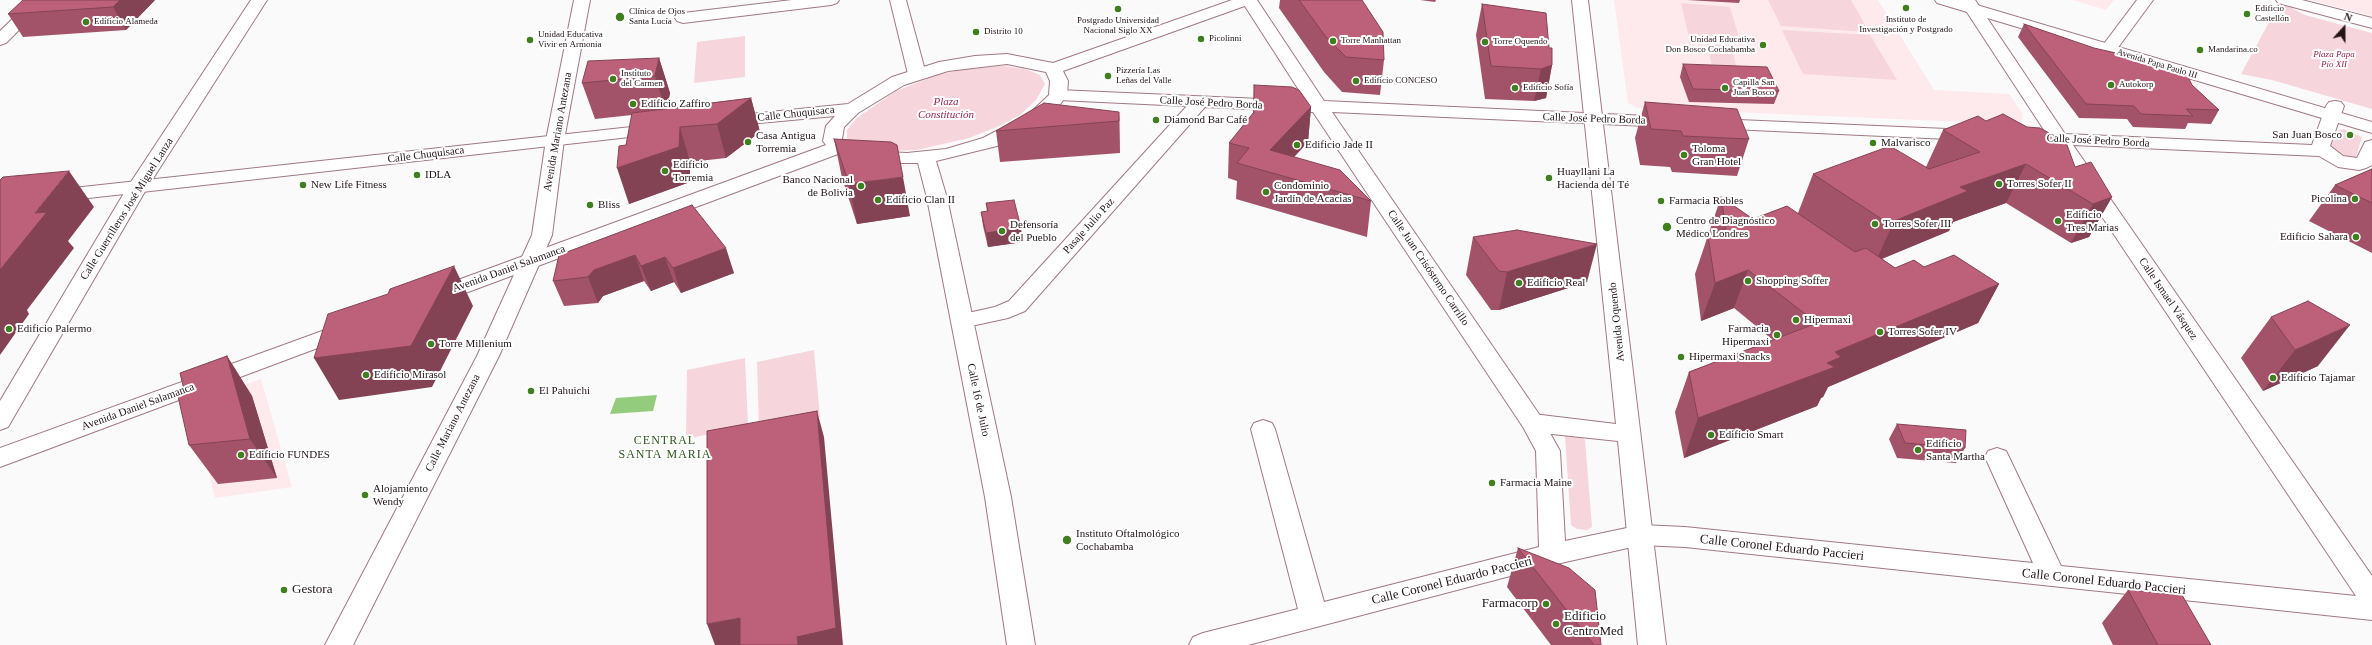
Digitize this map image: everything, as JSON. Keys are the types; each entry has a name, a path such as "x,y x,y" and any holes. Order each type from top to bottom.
{"street":[{"path":"0,40 41,0"},
{"name":"Calle Guerrilleros José Miguel Lanza","path":"0,421 137,188 259,0"},
{"name":"Avenida Mariano Antezana","path":"529,262 542,234 555,140 582,0"},
{"path":"683,18 831,0"},
{"path":"898,0 917,74"},
{"path":"1053,69 1059,81 1058,95 1035,118 1011,132 970,148 926,158 886,159 866,157 838,147 832,141 835,126 852,109 877,92 917,74 975,61 1007,59 1034,63 1053,69 1248,0"},
{"name":"Calle Juan Crisóstomo Carrillo","path":"1248,0 1533,423 1548,451 1552,554"},
{"name":"Avenida Oquendo","path":"1580,0 1595,119 1652,645"},
{"name":"Avenida Papa Paulo III","path":"1943,0 1971,3 2334,111 2372,117"},
{"path":"2111,45 2146,0"},
{"path":"2284,0 2372,23"},
{"name":"Calle Ismael Vásquez","path":"1971,3 2059,139 2120,242 2372,598"},
{"name":"Calle José Pedro Borda","path":"1058,95 1320,108 1984,136"},
{"name":"Pasaje Julio Paz","path":"962,321 1000,313 1017,306 1199,102"},
{"name":"Calle Chuquisaca","path":"711,123 852,109"},
{"path":"2334,111 2321,146 2323,151 2331,158 2372,173"},
{"name":"Avenida Papa Paulo III","path":"2334,111 2372,128"},
{"name":"Calle Chuquisaca","path":"0,202 137,188 680,126"},
{"name":"Calle José Pedro Borda","path":"2016,137 2323,151"},
{"path":"2346,163 2364,163 2372,146"},
{"name":"Avenida Daniel Salamanca","path":"420,302 838,147"},
{"name":"Calle 16 de Julio","path":"926,158 937,198 998,497 1021,645"},
{"name":"Calle Mariano Antezana","path":"339,645 484,363 529,262"},
{"name":"Avenida Daniel Salamanca","path":"0,458 368,321"},
{"path":"1533,423 1630,434"},
{"path":"1263,429 1314,617"},
{"path":"1997,456 2053,576"},
{"name":"Calle Coronel Eduardo Paccieri","path":"1203,645 1552,554 1641,535 1685,537 2372,609"}],"shaded area":[{"name":"Unidad Educativa Don Bosco Cochabamba","path":"1614,0 1878,0 1934,90 2009,94 2022,113 2022,119 2012,124 1637,108 1628,103"},
{"path":"2073,0 2114,0 2106,10"},
{"path":"2311,0 2372,0 2372,16 2345,9"},
{"name":"Edificio FUNDES","path":"261,379 292,487 215,498 192,404"},
{"path":"657,395 653,411 610,414 616,398"}],"green space":[{"path":"1768,0 1851,0 1869,32 1781,26"},
{"name":"Plaza Papa Pío XII","path":"2280,2 2305,15 2372,33 2372,109 2272,80 2241,74"},
{"path":"1681,3 1730,7 1740,41 1689,37"},
{"path":"1782,30 1870,35 1897,80 1803,74"},
{"path":"745,36 745,77 694,83 697,42"},
{"path":"1707,44 1731,46 1738,73 1713,71"},
{"name":"Plaza Constitución","path":"1003,66 1025,69 1040,75 1045,84 1036,100 1020,115 997,127 969,138 917,150 892,151 857,145 847,138 847,130 857,118 896,91 937,75 969,68"},
{"path":"2344,129 2362,137 2356,157 2344,157 2330,148 2336,131"},
{"path":"814,350 820,417 759,430 757,362"},
{"path":"745,358 748,426 686,439 687,370"},
{"path":"1569,434 1580,435 1585,440 1592,527 1587,530 1577,529 1571,525 1565,437"}],"building":[{"path":"23,0 120,0 113,7 8,14"},
{"path":"1299,0 1362,0 1383,32 1384,60 1346,57 1326,37"},
{"path":"1482,4 1546,13 1549,48 1552,48 1552,65 1541,69 1491,66"},
{"name":"Autokorp","path":"2024,24 2094,48 2138,58 2164,69 2187,75 2192,85 2219,110 2186,109 2193,116 2141,114 2134,106 2086,104"},
{"path":"659,58 655,76 582,83 588,61"},
{"path":"1683,64 1767,67 1779,91 1693,89"},
{"path":"1254,85 1292,87 1299,90 1311,107 1270,150 1340,170 1371,201 1237,163 1249,148 1229,143 1254,112"},
{"path":"751,98 717,124 680,127 679,147 617,168 619,146 626,145 632,113"},
{"path":"1645,102 1737,109 1749,139 1683,136 1681,131 1651,129"},
{"path":"1044,103 1119,112 1119,121 996,131"},
{"path":"2003,114 2027,127 2040,128 2066,142 2075,167 2091,162 2112,197 2093,204 2026,164 1960,187 1968,191 1894,221 1883,220 1813,174 1890,146 1929,169 1980,152 1943,130 1978,116 1986,121"},
{"path":"834,139 891,142 897,145 903,177 849,184"},
{"path":"2372,169 2372,203 2335,185"},
{"path":"69,171 35,213 47,212 0,270 0,180 3,177"},
{"path":"1721,197 1753,219 1787,206 1855,252 1866,248 1895,268 1914,260 1924,267 1954,255 1999,284 1835,352 1841,357 1827,363 1835,367 1698,418 1689,372 1817,323 1748,270 1715,283 1708,236 1726,229"},
{"path":"1014,200 1021,228 986,233 981,212 988,211 986,203"},
{"path":"692,205 726,248 673,268 665,257 641,266 635,255 594,270 588,277 553,281 559,255"},
{"path":"1517,230 1597,244 1507,272 1499,271 1473,237"},
{"path":"454,266 411,346 314,358 328,314 388,294 390,289"},
{"path":"2308,301 2350,325 2295,350 2271,317"},
{"path":"227,356 250,439 189,445 177,392 184,390 180,373"},
{"path":"817,411 836,628 797,637 798,645 740,645 740,618 707,624 707,431"},
{"path":"1897,424 1966,430 1965,448 1905,443"},
{"path":"1518,548 1569,568 1595,590 1601,645 1594,645"},
{"path":"2128,590 2182,595 2211,645 2158,645"}],"place":[{"name":"Instituto de Investigación y Postgrado","path":"1906,8"},
{"name":"Postgrado Universidad Nacional Siglo XX","path":"1118,9"},
{"name":"Edificio Castellón","path":"2247,14"},
{"name":"Clínica de Ojos Santa Lucía","path":"620,17"},
{"name":"Edificio Alameda","path":"86,22"},
{"name":"Distrito 10","path":"976,32"},
{"name":"Picolinni","path":"1201,39"},
{"name":"Unidad Educativa Vivir en Armonia","path":"530,40"},
{"name":"Torre Manhattan","path":"1333,41"},
{"name":"Torre Oquendo","path":"1485,42"},
{"name":"Unidad Educativa Don Bosco Cochabamba","path":"1763,45"},
{"name":"Mandarina.co","path":"2200,50"},
{"name":"Pizzería Las Leñas del Valle","path":"1108,76"},
{"name":"Instituto del Carmen","path":"613,79"},
{"name":"Edificio CONCESO","path":"1356,81"},
{"name":"Autokorp","path":"2111,85"},
{"name":"Edificio Sofía","path":"1515,88"},
{"name":"Capilla San Juan Bosco","path":"1725,88"},
{"name":"Edificio Zaffiro","path":"633,104"},
{"name":"Diamond Bar Café","path":"1156,120"},
{"name":"San Juan Bosco","path":"2350,135"},
{"name":"Casa Antigua Torremia","path":"748,142"},
{"name":"Malvarisco","path":"1873,143"},
{"name":"Edificio Jade II","path":"1297,145"},
{"name":"Toloma Gran Hotel","path":"1684,155"},
{"name":"Edificio Torremia","path":"665,171"},
{"name":"IDLA","path":"417,175"},
{"name":"Huayllani La Hacienda del Té","path":"1549,178"},
{"name":"Torres Sofer II","path":"1999,184"},
{"name":"New Life Fitness","path":"303,185"},
{"name":"Banco Nacional de Bolivia","path":"861,186"},
{"name":"Condominio Jardín de Acacias","path":"1266,192"},
{"name":"Picolina","path":"2355,199"},
{"name":"Edificio Clan II","path":"878,200"},
{"name":"Farmacia Robles","path":"1661,201"},
{"name":"Bliss","path":"590,205"},
{"name":"Edificio Tres Marias","path":"2058,221"},
{"name":"Torres Sofer III","path":"1875,224"},
{"name":"Centro de Diagnóstico Médico Londres","path":"1667,227"},
{"name":"Defensoría del Pueblo","path":"1002,231"},
{"name":"Edificio Sahara","path":"2356,237"},
{"name":"Shopping Soffer","path":"1748,281"},
{"name":"Edificio Real","path":"1519,283"},
{"name":"Hipermaxi","path":"1796,320"},
{"name":"Edificio Palermo","path":"9,329"},
{"name":"Torres Sofer IV","path":"1880,332"},
{"name":"Farmacia Hipermaxi","path":"1777,335"},
{"name":"Torre Millenium","path":"431,344"},
{"name":"Hipermaxi Snacks","path":"1681,357"},
{"name":"Edificio Mirasol","path":"366,375"},
{"name":"Edificio Tajamar","path":"2273,378"},
{"name":"El Pahuichi","path":"531,391"},
{"name":"Edificio Smart","path":"1711,435"},
{"name":"Edificio Santa Martha","path":"1918,450"},
{"name":"Edificio FUNDES","path":"241,455"},
{"name":"Farmacia Maine","path":"1492,483"},
{"name":"Alojamiento Wendy","path":"365,495"},
{"name":"Instituto Oftalmológico Cochabamba","path":"1067,540"},
{"name":"Gestora","path":"284,590"},
{"name":"Farmacorp","path":"1546,604"},
{"name":"Edificio CentroMed","path":"1556,624"}],"district":[{"name":"CENTRAL SANTA MARIA","path":"665,448"}]}
